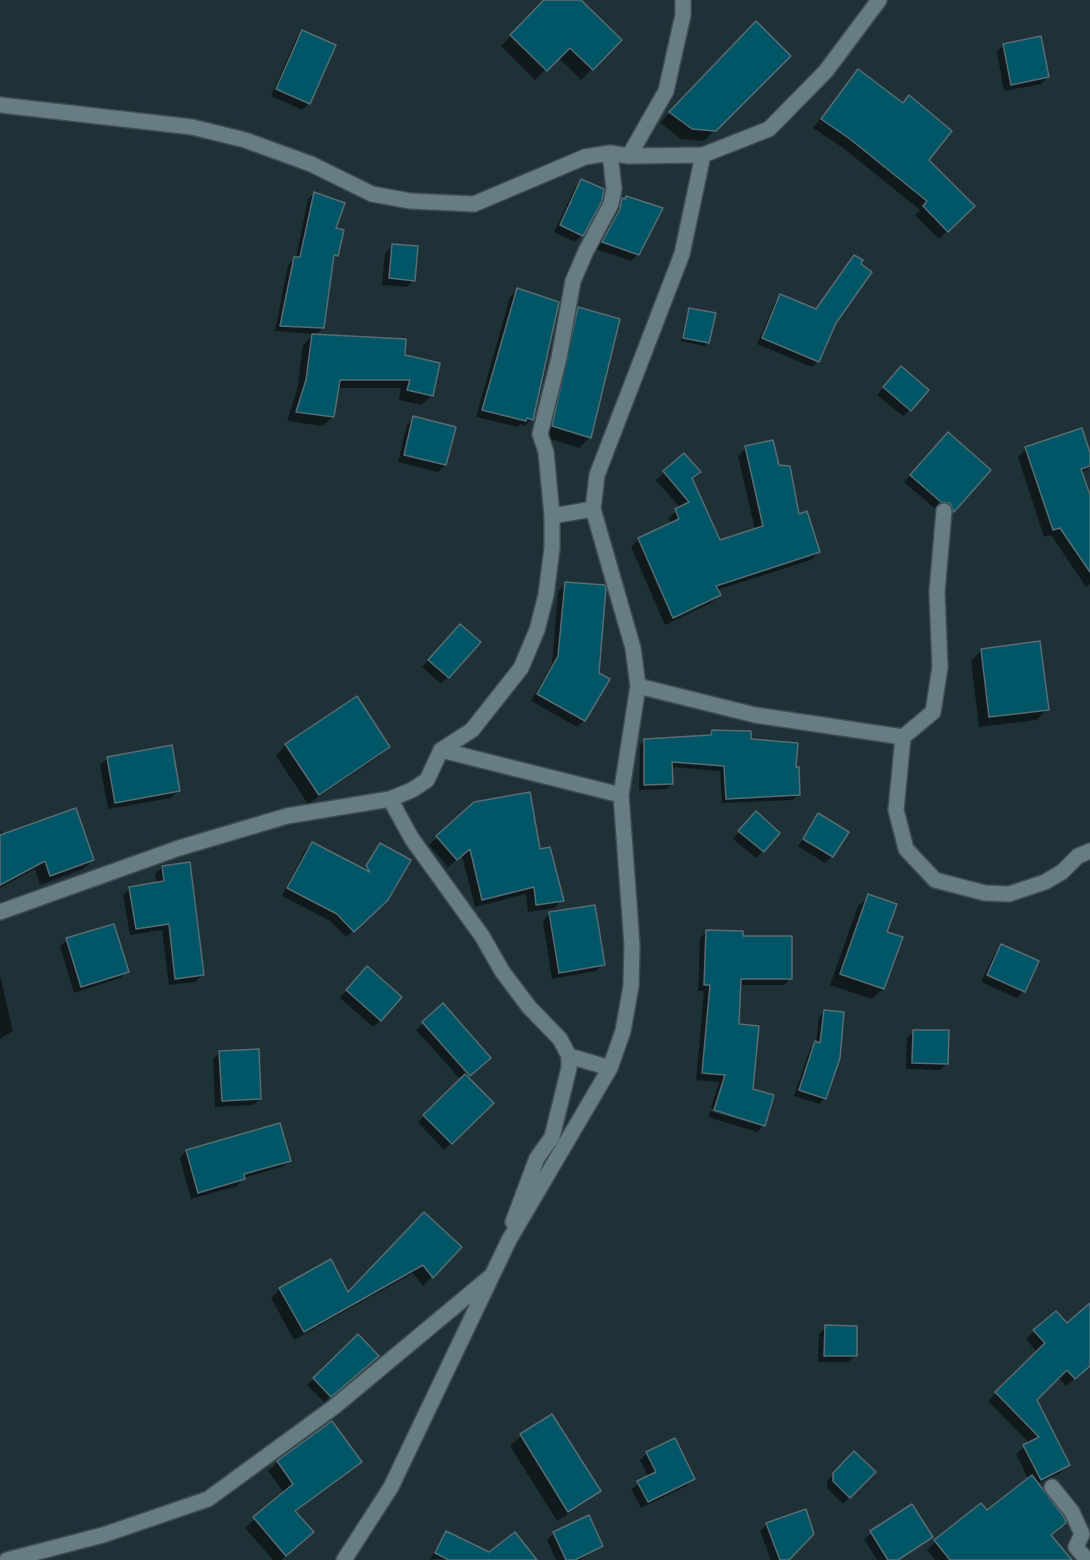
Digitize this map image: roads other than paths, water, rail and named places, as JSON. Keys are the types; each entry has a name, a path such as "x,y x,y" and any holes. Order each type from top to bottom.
{"street":[{"path":"629,156 666,91 683,15 683,0"},
{"path":"0,105 192,127 245,140 311,164 372,194 428,202 474,204 572,161 610,153 629,156 703,155 769,129 826,71 879,0"},
{"path":"0,912 211,838 287,816 390,799 412,790 427,780 441,750 472,730 521,668 537,630 546,596 552,548 552,516 546,452 540,434 560,358 573,281 611,204 614,189 610,153"},
{"path":"344,1560 391,1487 509,1240 610,1068 623,1031 631,986 632,945 621,795 638,686 633,648 593,509 597,475 682,254 703,155"},
{"path":"552,516 593,509"},
{"path":"944,511 937,592 940,667 933,712 903,737 896,810 906,849 935,880 985,893 1009,894 1045,882 1062,872 1078,856 1090,850"},
{"path":"638,686 755,715 903,737"},
{"path":"441,750 621,795"},
{"path":"390,799 412,839 482,936 502,970 530,1007 560,1039 569,1056 569,1068 552,1137 537,1158 521,1196 509,1240"},
{"path":"569,1056 610,1068"},
{"path":"7,1560 103,1535 208,1499 334,1407 494,1273"},
{"path":"1052,1487 1071,1512 1082,1534 1076,1547 1087,1560"}]}
